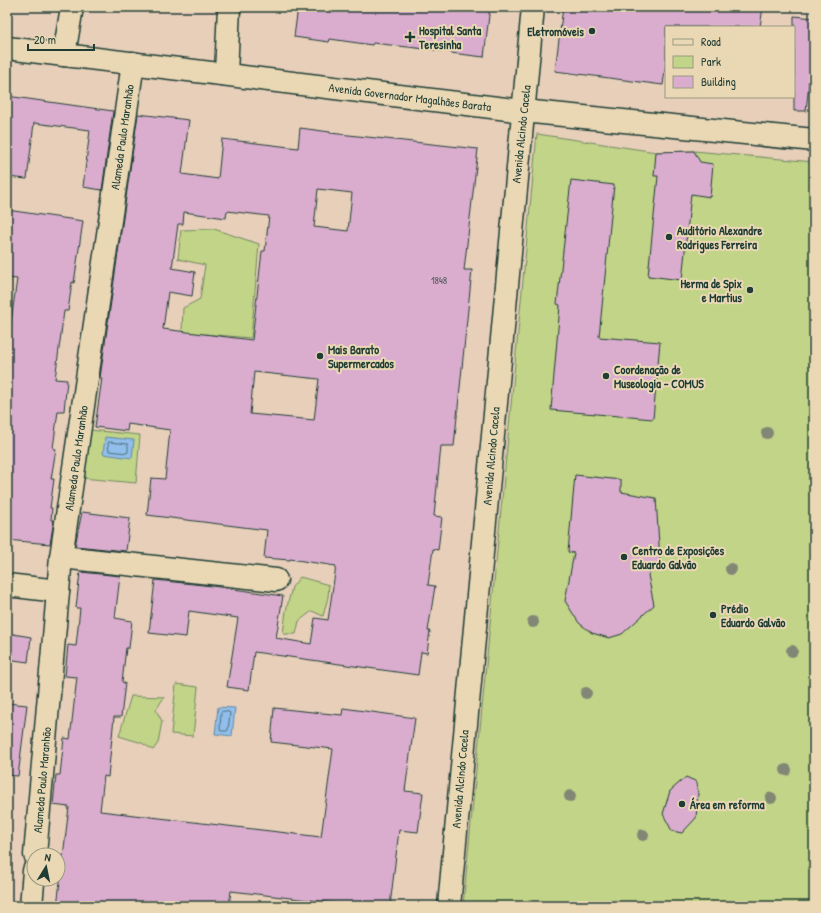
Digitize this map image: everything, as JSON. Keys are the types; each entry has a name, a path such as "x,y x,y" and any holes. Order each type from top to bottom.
{"main road":[{"path":"64,55 72,7"},
{"path":"226,74 229,7"},
{"name":"Avenida Alcindo Cacela","path":"449,906 533,7"},
{"name":"Avenida Governador Magalhães Barata","path":"7,48 523,111 814,140"},
{"name":"Alameda Paulo Maranhão","path":"36,847 61,557 133,63"},
{"path":"61,557 276,580"},
{"path":"7,585 58,591"},
{"path":"31,906 33,887"}],"green space":[{"path":"537,134 656,152 694,151 814,162 814,906 463,906"},
{"path":"214,229 259,244 251,338 182,332 183,308 200,299 205,265 178,259 181,230"},
{"path":"89,430 140,435 136,483 82,478"},
{"path":"300,577 329,585 328,597 323,616 312,611 299,621 296,634 283,634 286,611 292,587"},
{"path":"176,684 198,687 193,736 171,734"},
{"path":"131,696 164,697 156,710 162,721 158,743 153,750 142,743 119,736"}],"water":[{"path":"105,437 134,440 132,458 103,454"},
{"path":"218,707 235,708 232,736 215,734"}],"building":[{"path":"298,7 490,7 484,57 373,43 372,45 330,39 329,42 294,37"},
{"path":"563,7 763,7 760,26 665,26 665,70 663,85 555,71"},
{"path":"794,16 814,18 814,38 806,111 794,111"},
{"path":"7,96 113,111 102,190 83,187 90,130 34,123 27,179 7,177"},
{"path":"138,114 189,120 182,174 218,179 222,139 298,148 300,128 330,133 478,149 464,270 472,270 454,446 441,446 434,516 442,517 438,550 433,549 428,585 435,586 428,631 430,631 427,653 421,652 418,675 254,652 249,690 227,687 238,618 189,611 186,637 149,633 155,580 283,596 276,638 311,644 315,618 328,620 336,566 290,559 264,558 267,530 147,515 151,478 165,479 170,430 128,424 127,431 95,427 102,378 100,378","holes":["318,189 352,193 348,231 314,227","227,211 269,216 265,251 262,251 252,340 163,329 168,292 192,296 195,272 172,268 178,224 183,224 184,212 226,218","254,372 319,379 314,420 250,414"]},
{"name":"Auditório Alexandre Rodrigues Ferreira","path":"694,151 700,162 713,164 710,197 691,194 682,280 648,276 658,176 654,176 656,152"},
{"path":"571,180 614,185 599,337 660,342 653,419 551,410 560,305 557,304"},
{"path":"7,210 83,221 74,283 72,282 68,311 64,311 55,379 67,380 64,411 58,411 53,448 56,449 51,479 54,479 50,508 52,508 51,520 54,520 50,544 7,540 7,350 17,279 7,278"},
{"name":"Centro de Exposições Eduardo Galvão","path":"575,475 621,480 621,492 656,498 660,560 648,575 654,605 622,634 609,638 592,633 579,623 565,601 574,553 568,552"},
{"path":"82,512 130,518 126,551 75,546"},
{"path":"80,572 120,576 115,618 132,621 129,648 126,648 122,682 125,683 121,717 114,717 108,777 104,776 100,811 321,837 333,749 271,742 274,708 342,715 343,708 415,718 405,791 423,793 418,832 399,830 390,906 359,906 231,891 229,906 57,906 59,887 66,887 66,847 64,847 69,807 53,805 56,775 60,775 64,738 70,739 77,677 65,676 68,645 76,646 80,608 76,608"},
{"path":"7,633 31,637 28,662 7,659"},
{"path":"7,703 27,705 18,776 7,775"},
{"name":"Área em reforma","path":"686,777 697,782 698,794 696,818 682,833 672,831 663,814 670,791"}],"place":[{"name":"Eletromóveis","path":"592,31"},
{"name":"Hospital Santa Teresinha","path":"410,37"},
{"name":"Auditório Alexandre Rodrigues Ferreira","path":"669,237"},
{"name":"Herma de Spix e Martius","path":"750,290"},
{"name":"Mais Barato Supermercados","path":"320,356"},
{"name":"Coordenação de Museologia - COMUS","path":"606,376"},
{"name":"Centro de Exposições Eduardo Galvão","path":"624,557"},
{"name":"Prédio Eduardo Galvão","path":"713,615"},
{"name":"Área em reforma","path":"682,804"}]}
